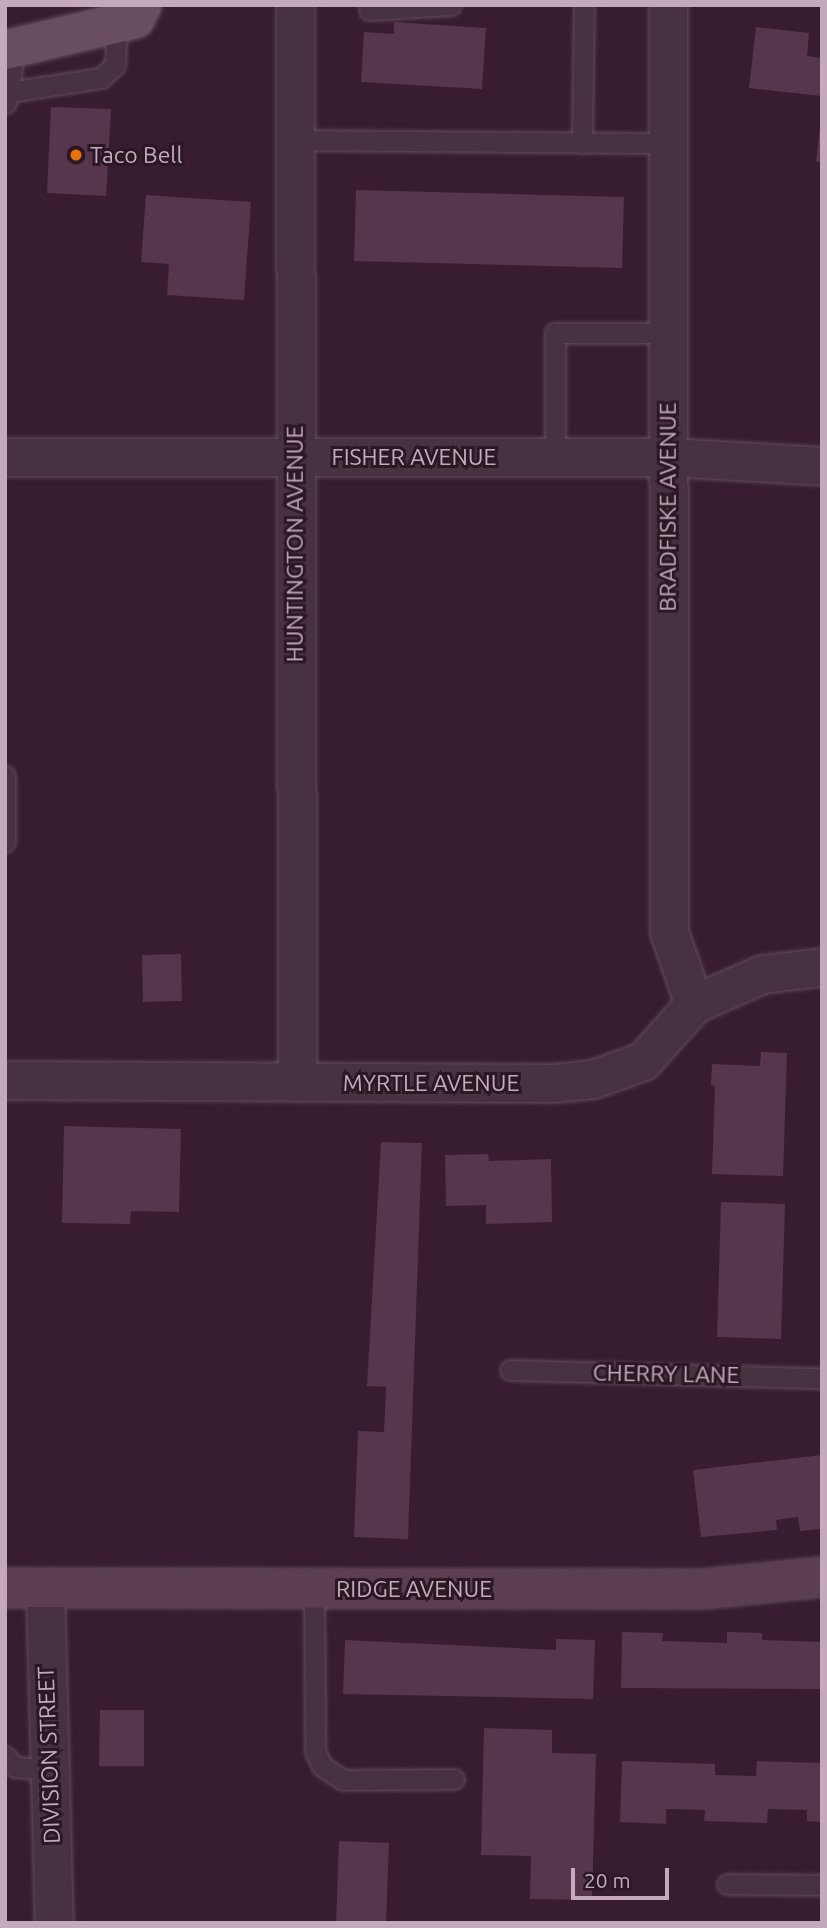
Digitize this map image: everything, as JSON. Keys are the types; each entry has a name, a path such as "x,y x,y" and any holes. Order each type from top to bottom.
{"main road":[{"path":"6,50 130,14"}],"street":[{"name":"HUNTINGTON AVENUE","path":"295,5 297,1082"},
{"name":"BRADFISKE AVENUE","path":"668,5 669,932 694,1004"},
{"name":"FISHER AVENUE","path":"5,457 668,457 822,466"},
{"name":"MYRTLE AVENUE","path":"5,1080 552,1083 593,1079 643,1061 694,1004 762,974 822,967"},
{"name":"RIDGE AVENUE","path":"5,1588 704,1589 822,1577"},
{"name":"DIVISION STREET","path":"45,1587 54,1923"}],"lane":[{"path":"369,10 452,5"},
{"path":"582,143 584,5"},
{"path":"6,50 12,70 7,98 101,78 115,65 130,14"},
{"path":"296,140 668,143"},
{"path":"555,457 555,333 668,333"},
{"path":"5,776 5,842"},
{"name":"CHERRY LANE","path":"510,1370 822,1378"},
{"path":"314,1589 315,1751 322,1766 343,1780 454,1779"},
{"path":"5,1756 15,1767 50,1770"},
{"path":"726,1884 822,1885"}],"building":[{"path":"394,22 486,28 482,89 361,82 364,32 394,34"},
{"path":"756,27 809,33 807,56 822,58 822,96 749,88"},
{"path":"51,107 111,109 106,196 47,193"},
{"path":"820,126 822,162 816,162"},
{"path":"356,190 624,197 622,268 354,261"},
{"path":"146,195 251,202 244,300 167,295 169,264 141,262"},
{"path":"181,954 182,1001 143,1002 142,955"},
{"path":"761,1052 787,1053 783,1176 712,1174 715,1086 711,1085 712,1064 760,1066"},
{"path":"64,1126 181,1129 179,1212 131,1211 130,1224 62,1223"},
{"path":"381,1142 422,1143 408,1539 354,1537 358,1431 384,1432 386,1387 367,1386"},
{"path":"488,1154 489,1161 551,1159 552,1222 486,1224 486,1205 446,1206 445,1155"},
{"path":"721,1202 785,1204 781,1339 717,1337"},
{"path":"822,1455 822,1529 800,1531 798,1517 776,1520 777,1530 701,1537 693,1470"},
{"path":"622,1632 663,1633 662,1641 727,1643 727,1632 762,1633 762,1640 822,1642 822,1689 621,1688"},
{"path":"556,1639 595,1640 593,1699 343,1694 345,1640 556,1650"},
{"path":"100,1710 144,1710 144,1766 99,1766"},
{"path":"484,1728 552,1730 552,1753 596,1754 592,1900 530,1899 531,1856 481,1855"},
{"path":"622,1761 715,1764 715,1775 756,1776 757,1761 822,1763 822,1822 807,1821 807,1810 768,1809 767,1823 704,1821 705,1810 666,1809 666,1824 620,1822"},
{"path":"339,1841 389,1843 386,1923 336,1923"}],"place":[{"name":"Taco Bell","path":"76,155"}]}
